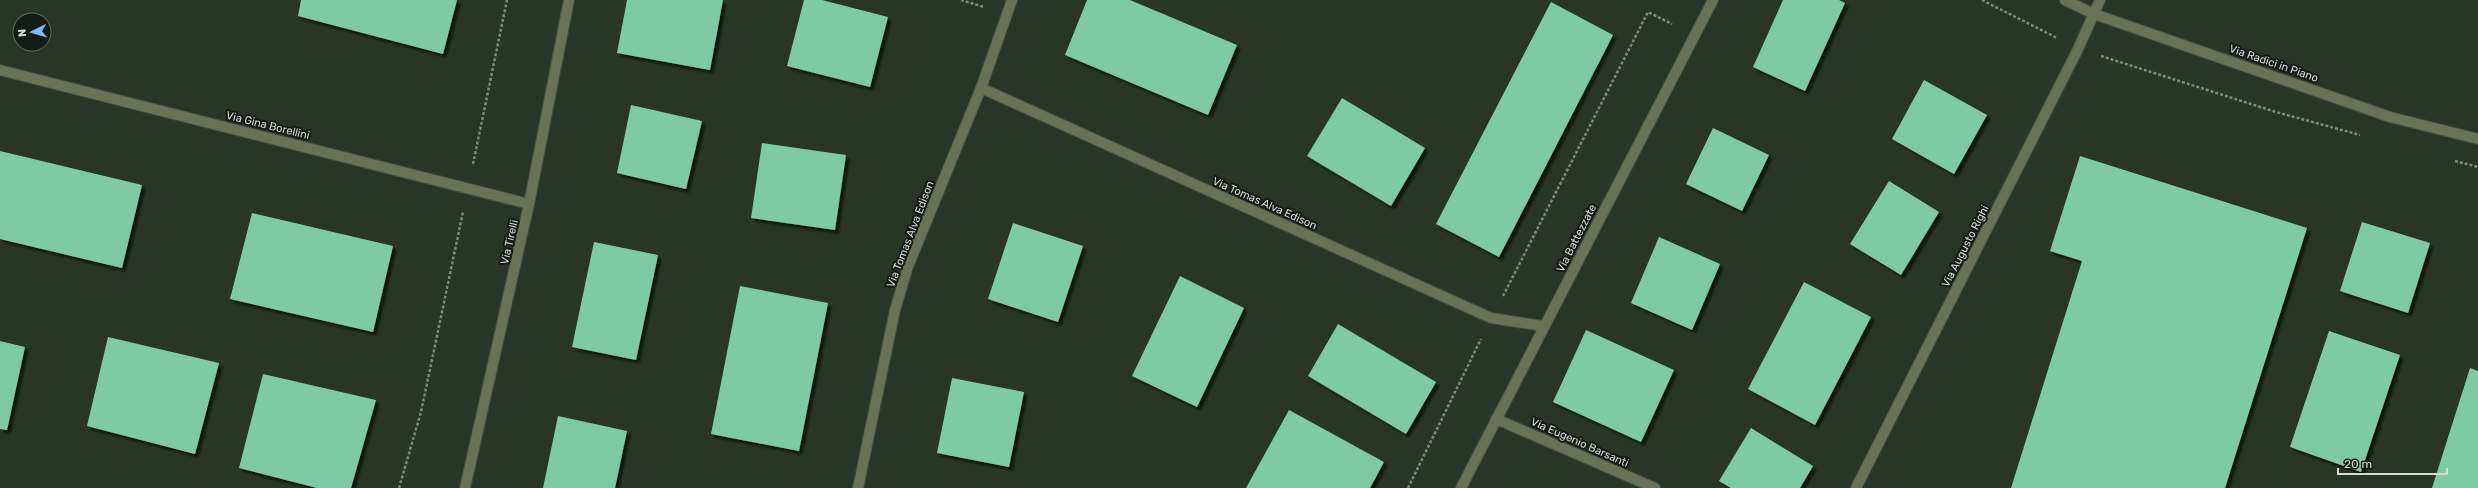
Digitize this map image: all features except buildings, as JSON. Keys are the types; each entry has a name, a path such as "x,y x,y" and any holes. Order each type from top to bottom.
{"street":[{"name":"Via Tirelli","path":"465,488 530,204 569,0"},
{"name":"Via Tomas Alva Edison","path":"858,488 895,310 907,269 981,88 1012,0"},
{"name":"Via Battezzate","path":"1462,488 1543,326 1713,0"},
{"name":"Via Radici in Piano","path":"2065,0 2094,14 2390,117 2478,139"},
{"name":"Via Augusto Righi","path":"1856,488 2078,49 2100,0"},
{"name":"Via Gina Borellini","path":"0,70 530,204"},
{"name":"Via Tomas Alva Edison","path":"981,88 1492,318 1543,326"},
{"name":"Via Eugenio Barsanti","path":"1496,419 1655,488"}],"path":[{"path":"399,488 421,412 507,0"},
{"path":"1982,0 2078,49 2276,112"},
{"path":"1408,488 1492,318 1648,12 1673,25 1675,18"}]}
